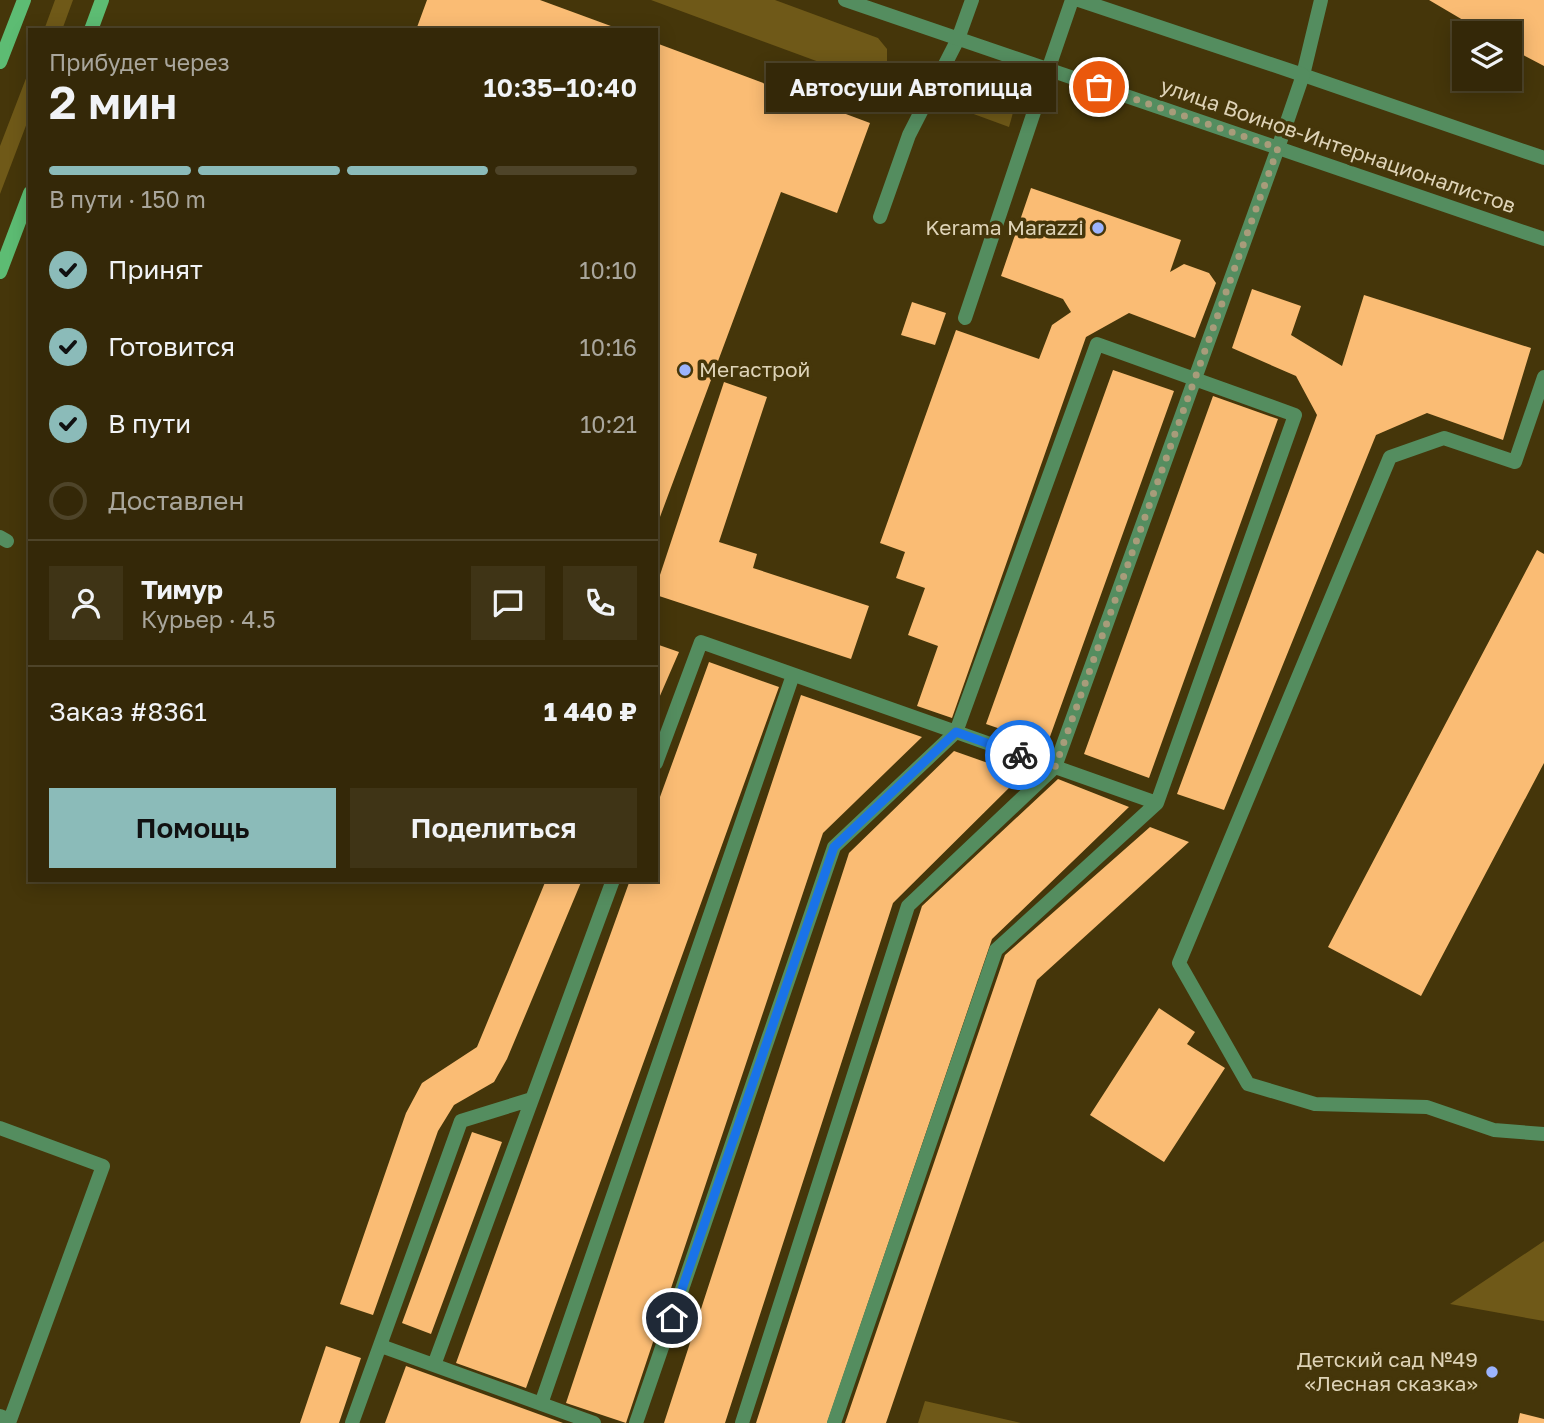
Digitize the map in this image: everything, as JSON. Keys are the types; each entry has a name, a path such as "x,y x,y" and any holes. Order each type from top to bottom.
{"main road":[{"path":"0,62 24,0"},
{"path":"92,28 103,0"},
{"path":"0,272 28,198"}],"street":[{"name":"улица Воинов-Интернационалистов","path":"845,0 1544,239"},
{"path":"880,217 909,135 958,39 972,0"},
{"path":"965,318 1072,0"},
{"path":"1079,0 1544,158"},
{"path":"742,1423 908,906 1055,767 1278,148 1303,75 1321,0"},
{"path":"636,1423 834,847 956,732 1097,344 1295,415 1157,803 996,950 834,1423"},
{"path":"1544,377 1515,462 1444,438 1390,457 1179,963 1248,1084 1315,1104 1427,1108 1494,1130 1544,1133"},
{"path":"0,537 7,541 0,544"},
{"path":"658,757 701,642 1157,803"},
{"path":"541,1404 793,675"},
{"path":"434,1365 612,882"},
{"path":"352,1423 461,1121 532,1098"},
{"path":"0,1128 103,1166 10,1420 0,1416"},
{"path":"381,1346 594,1423"}],"shaded area":[{"path":"55,0 73,0 63,28 45,28"},
{"path":"651,0 775,0 878,38 887,49 887,87"},
{"path":"28,73 28,120 0,194 0,146"},
{"path":"975,73 1000,75 1013,85 1015,103 1009,127 941,102 958,80"},
{"path":"1544,1241 1544,1321 1450,1304"},
{"path":"925,1401 1021,1423 918,1423"}],"building":[{"path":"427,0 540,0 616,28 417,28"},
{"path":"1429,0 1544,0 1544,66 1522,54 1522,21 1465,21"},
{"name":"Мегастрой","path":"658,44 870,123 837,213 781,192 658,522"},
{"path":"1031,188 1181,240 1170,272 1184,264 1209,273 1216,283 1195,338 1129,313 1086,337 952,718 917,706 938,646 908,635 925,588 896,578 905,552 880,543 956,330 1039,359 1052,325 1071,312 1063,299 1001,276"},
{"path":"1252,289 1301,306 1291,335 1342,366 1364,295 1531,348 1503,440 1427,413 1376,435 1224,810 1177,794 1317,415 1296,376 1232,348"},
{"path":"912,302 946,313 935,345 901,335"},
{"path":"1113,370 1174,391 1047,745 986,724"},
{"path":"724,382 767,397 719,542 757,554 753,568 869,606 851,659 658,596 658,581"},
{"path":"1213,396 1278,419 1149,778 1084,754"},
{"path":"1537,550 1544,554 1544,763 1421,996 1328,947"},
{"path":"658,645 679,652 658,700"},
{"path":"709,662 779,687 526,1388 456,1363 629,882 658,882 658,802"},
{"path":"801,695 922,737 823,833 626,1423 566,1403"},
{"path":"954,751 1022,775 893,903 725,1423 664,1423 849,853"},
{"path":"1058,779 1129,807 992,939 827,1423 756,1423 922,906"},
{"path":"1150,827 1189,842 1037,980 886,1423 845,1423 1005,955"},
{"path":"545,882 581,882 507,1059 494,1082 454,1105 438,1131 373,1315 340,1304 406,1113 422,1083 477,1047"},
{"path":"1159,1008 1195,1032 1187,1044 1225,1068 1164,1162 1090,1115"},
{"path":"472,1132 502,1142 431,1334 402,1323"},
{"path":"326,1346 361,1358 339,1423 300,1423"},
{"path":"406,1366 563,1423 385,1423"},
{"path":"1520,1413 1544,1419 1544,1423 1518,1423"}],"way so far":[{"path":"1020,755 1055,767 1278,148 1099,87"}],"place":[{"name":"Автосуши Автопицца","path":"1099,87"},
{"name":"Kerama Marazzi","path":"1098,228"},
{"name":"Мегастрой","path":"685,370"},
{"name":"Детский сад №49 «Лесная сказка»","path":"1492,1372"}],"route":[{"path":"672,1318 834,847 956,732 1020,755"}]}
